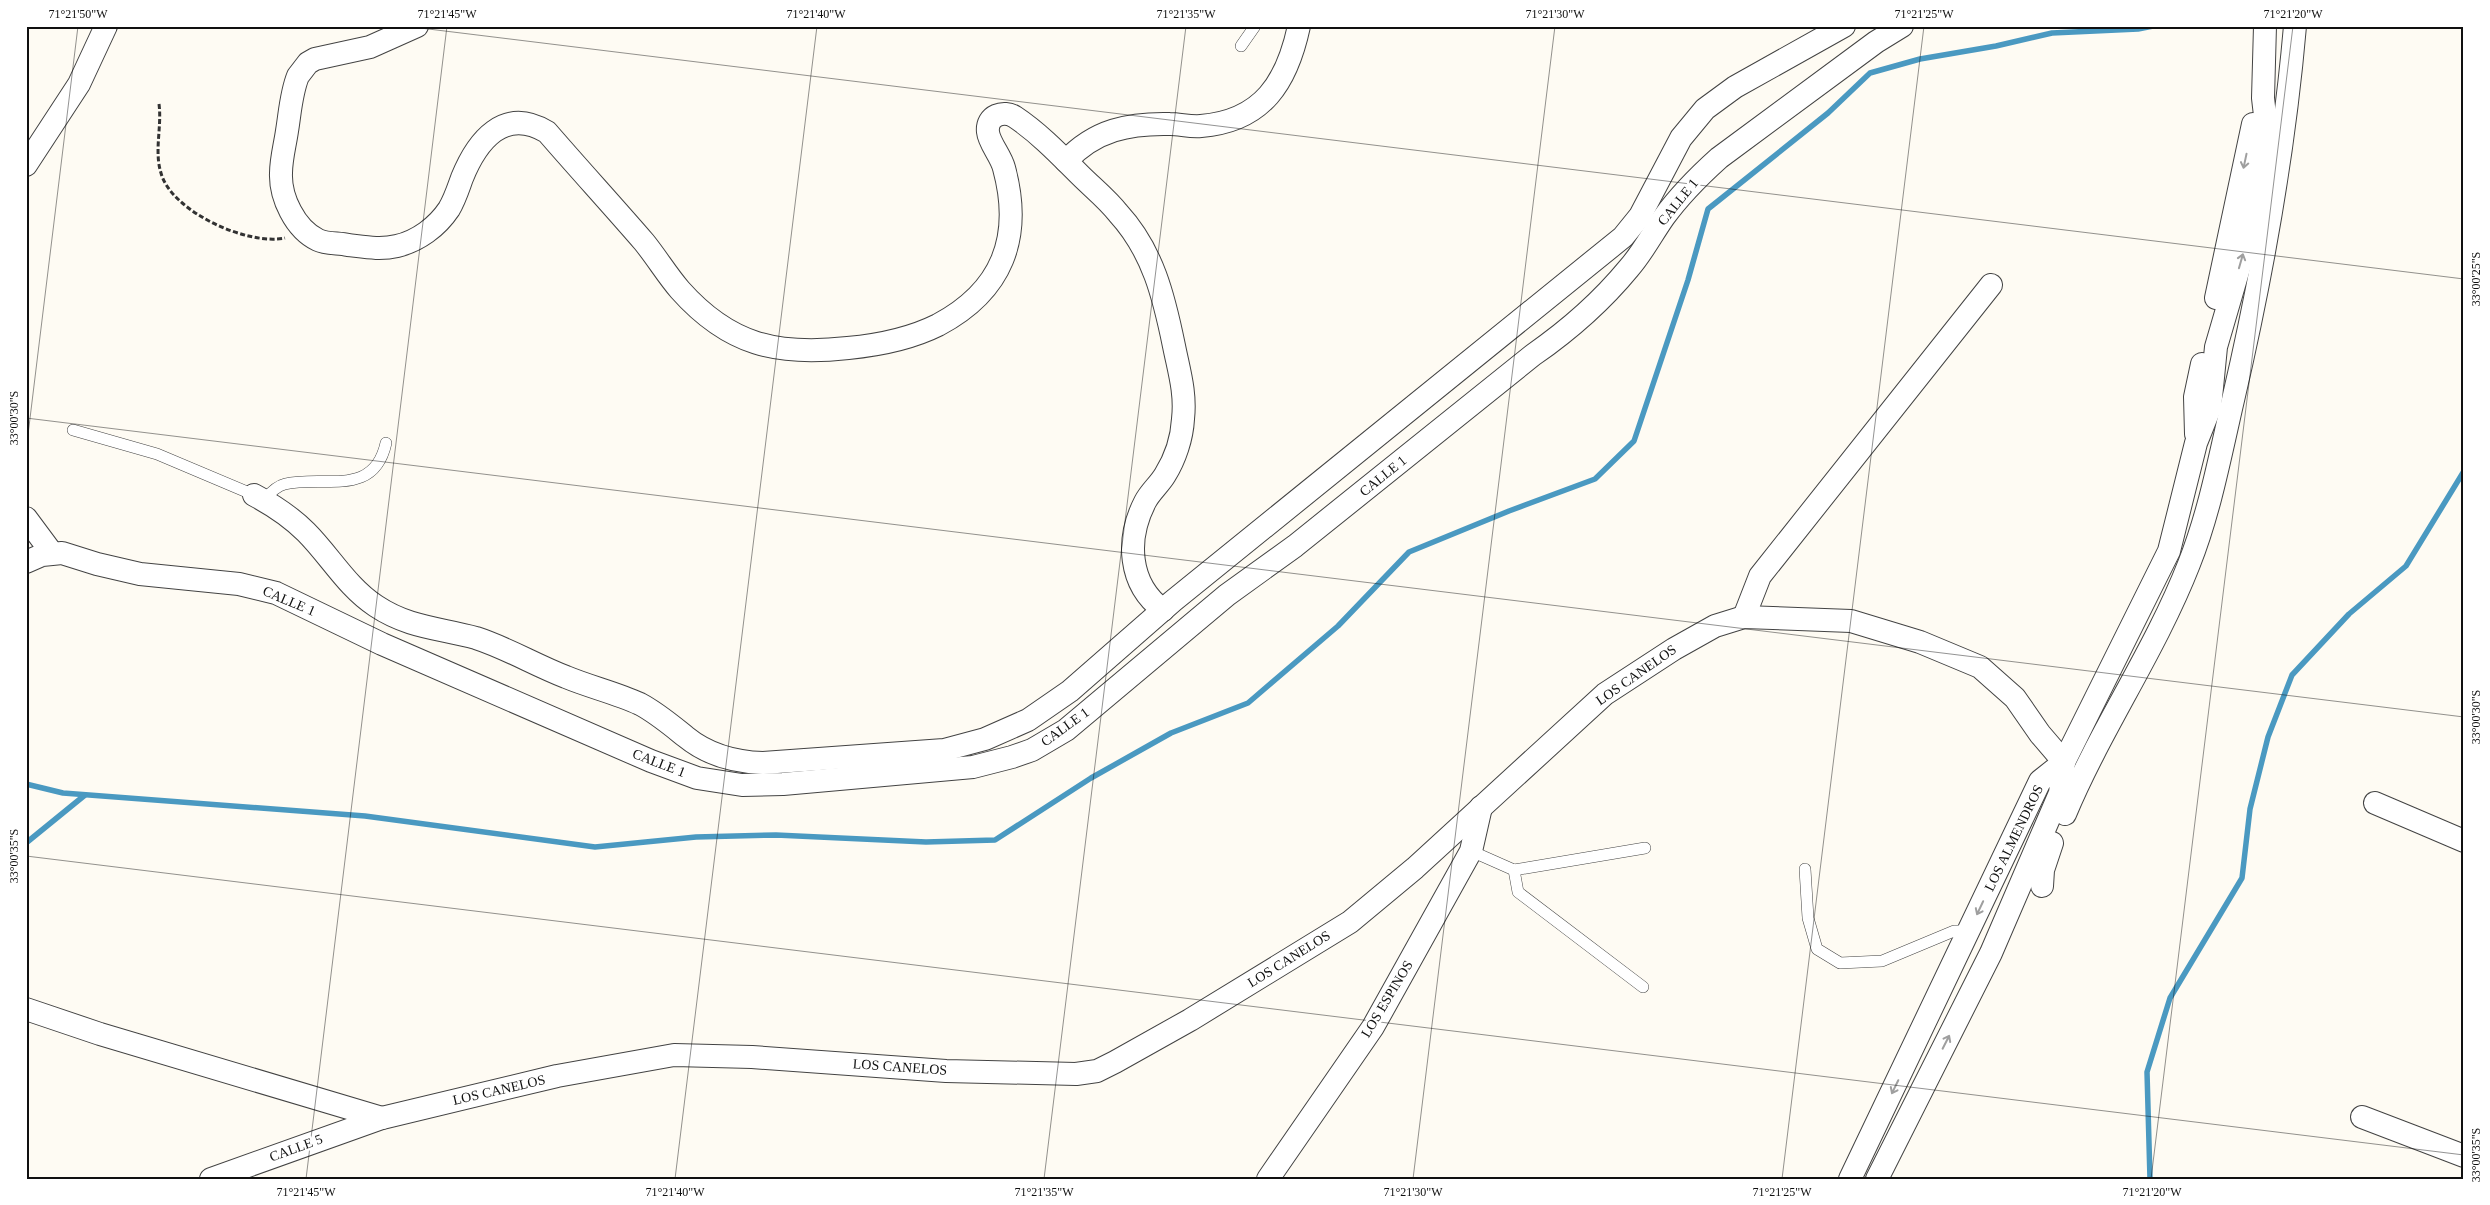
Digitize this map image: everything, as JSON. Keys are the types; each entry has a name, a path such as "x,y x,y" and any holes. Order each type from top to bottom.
{"street":[{"path":"26,165 79,84 106,26"},
{"path":"417,26 370,46 315,59 298,76 281,173 286,202 306,231 319,240 374,248 398,246 410,241 432,228 449,209 470,160 487,136 494,130 512,123 530,124 547,132 630,226 682,292 719,326 735,336 769,348 805,351 834,350 892,342 936,326 975,302 994,279 1005,252 1009,221 1008,194 1004,168 988,134 989,124 995,116 1006,113 1012,115 1066,161 1118,212 1146,250 1163,294 1181,374 1184,403 1180,440 1164,476 1146,501 1139,515 1133,545 1134,567 1140,585 1145,595 1163,610"},
{"path":"1066,161 1094,137 1119,127 1146,124 1199,126 1220,123 1241,116 1265,99 1280,81 1291,60 1299,26"},
{"path":"259,497 306,532 359,592 392,615 429,629 452,632 498,646 566,677 621,696 658,715 706,750 728,758 745,762 763,763 923,752 944,750 986,739 1028,720 1050,707 1163,610 1623,237 1640,216 1681,138 1705,109 1735,87 1844,26"},
{"name":"CALLE 1","path":"26,562 52,553 72,555 97,564 140,574 240,584 276,593 399,651 651,761 697,778 742,785 770,785 972,767 999,761 1032,750 1066,730 1227,595 1295,546 1533,355 1561,336 1587,314 1631,267 1681,196 1706,170 1876,42 1902,26"},
{"path":"2064,762 2169,551 2196,443 2210,408 2216,347 2253,220 2266,124 2263,98 2265,26"},
{"path":"2042,886 2043,870 2051,844 2093,752 2171,606 2207,513 2247,339 2272,214 2285,125 2295,26"},
{"path":"1744,617 1760,576 1991,285"},
{"path":"26,518 52,553"},
{"name":"LOS CANELOS","path":"382,1118 557,1076 674,1055 752,1057 956,1071 1076,1074 1096,1071 1190,1020 1350,922 1415,868 1605,694 1674,648 1715,626 1744,617 1851,621 1920,642 1980,668 2015,698 2040,734 2064,762"},
{"name":"LOS ALMENDROS","path":"1850,1179 1910,1057 2040,781 2064,762"},
{"name":"LOS ALMENDROS","path":"1877,1179 1991,953 2060,793 2064,762"},
{"path":"2375,803 2464,841"},
{"name":"LOS ESPINOS","path":"1268,1179 1373,1027 1470,851 1481,807"},
{"path":"26,1009 110,1037 382,1118"},
{"path":"1910,1057 1935,1064"},
{"path":"2362,1117 2464,1156"},
{"name":"CALLE 5","path":"211,1179 382,1118"}],"lane":[{"path":"1241,46 1255,26"},
{"path":"73,430 157,454 259,497 285,484 358,478 374,468 380,461 386,443"},
{"path":"1470,851 1514,870 1645,848"},
{"path":"1805,869 1808,918 1817,949 1840,963 1882,962 1954,931 1970,931"},
{"path":"1514,870 1518,892 1643,987"}],"path":[{"path":"159,104 159,164 165,184 177,199 219,226 240,236 279,240 306,231"}],"waterway":[{"path":"26,784 63,793 365,816 595,847 696,837 776,835 926,842 995,840 1091,778 1171,733 1248,703 1338,626 1409,552 1509,511 1595,479 1634,441 1688,280 1708,209 1828,113 1870,73 1920,59 1996,46 2052,33 2138,29 2153,26"},
{"path":"2150,1179 2147,1072 2170,998 2242,878 2250,809 2268,737 2292,675 2349,614 2406,566 2464,471"},
{"path":"26,843 85,795"}]}
